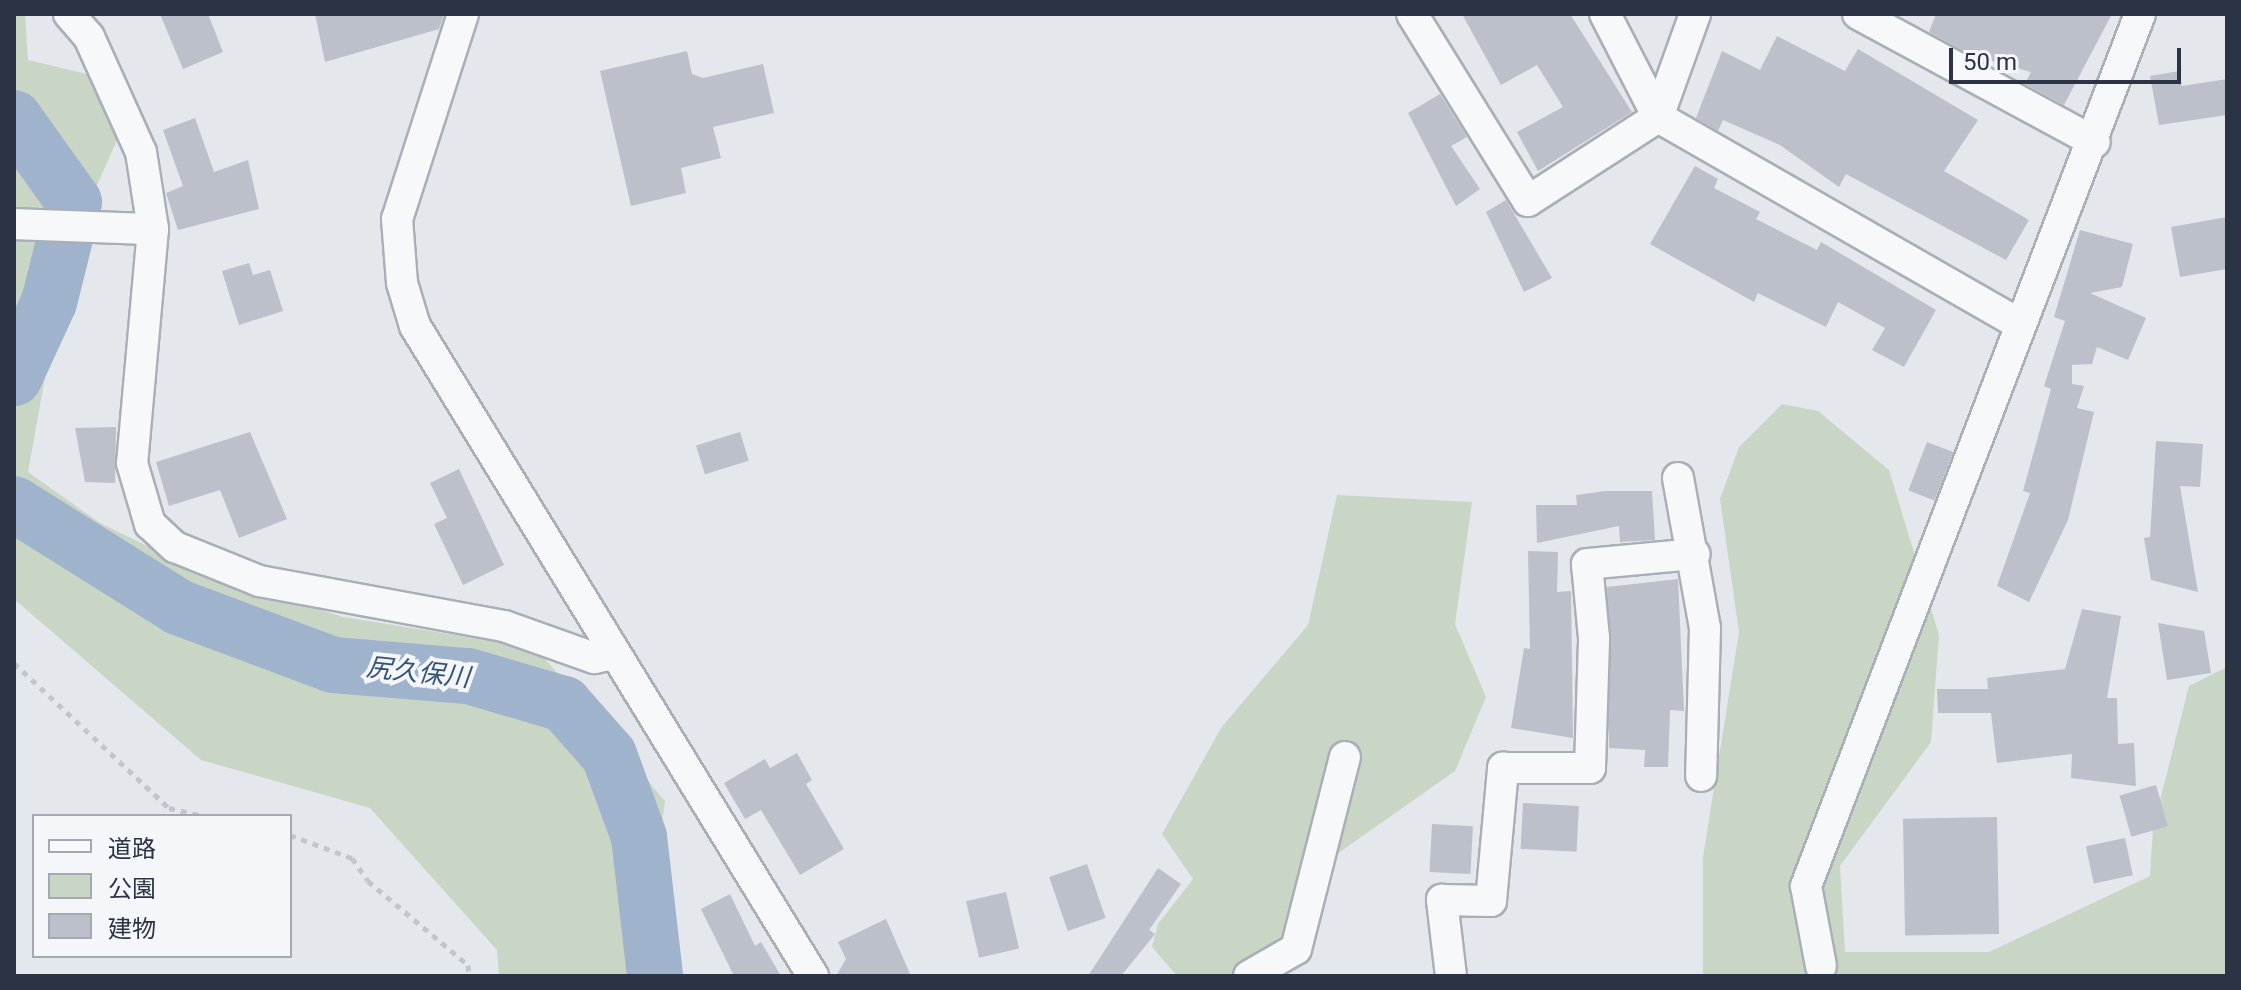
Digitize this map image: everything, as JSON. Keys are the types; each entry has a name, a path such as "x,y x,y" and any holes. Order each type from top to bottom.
{"street":[{"path":"69,14 89,37 141,152 153,229 132,463 137,498 158,532 175,547 315,597 504,626 594,658 613,654"},
{"path":"463,14 405,180 397,219 402,283 415,326 613,654 813,976"},
{"path":"1412,14 1528,201 1658,117 1695,14"},
{"path":"1605,14 1658,117 2019,324"},
{"path":"1858,14 1900,26 2095,142"},
{"path":"1821,966 1806,886 2019,324 2095,142 2140,14"},
{"path":"14,224 153,229"},
{"path":"1678,478 1695,554 1705,628 1701,776"},
{"path":"1451,976 1442,900 1491,901 1503,768 1590,768 1594,638 1587,564 1695,554"},
{"path":"1249,976 1296,949 1345,757"}],"path":[{"path":"14,663 169,808 195,814"},
{"path":"292,836 338,847 368,881 468,965 469,976"}],"green space":[{"path":"14,14 25,14 28,60 99,77 121,131 70,246 71,310 50,350 28,472 100,523 201,572 343,617 536,648 665,801 641,976 499,976 497,950 370,808 201,760 14,599"},
{"path":"1782,404 1818,411 1889,470 1939,635 1931,742 1840,866 1845,952 1989,952 2150,876 2153,828 2189,686 2227,667 2227,976 1703,976 1703,857 1739,632 1720,499 1739,447"},
{"path":"1337,495 1472,502 1455,624 1486,697 1455,771 1317,868 1288,944 1233,976 1177,976 1152,947 1158,924 1193,879 1162,834 1221,728 1308,625"}],"building":[{"path":"160,14 208,14 223,52 183,69"},
{"path":"315,14 444,14 439,29 325,62"},
{"path":"1462,14 1570,14 1632,112 1538,171 1517,132 1563,107 1537,65 1501,85"},
{"path":"1936,14 2112,14 2064,105 2025,84 2031,72 1971,55 1929,32"},
{"path":"1777,36 1845,71 1858,49 1978,120 1944,171 2029,220 2006,260 1846,174 1839,187 1780,145 1723,120 1718,131 1696,118 1722,51 1760,70"},
{"path":"687,51 692,74 703,78 763,64 774,113 713,127 721,158 681,168 686,193 631,206 600,71"},
{"path":"2179,71 2182,86 2227,79 2227,115 2159,125 2150,76"},
{"path":"1440,94 1467,137 1451,146 1480,189 1456,206 1408,113"},
{"path":"195,118 214,172 248,160 259,209 178,230 166,193 183,186 163,130"},
{"path":"1695,166 1718,179 1714,188 1760,212 1756,219 1817,250 1821,242 1936,310 1904,367 1872,350 1885,328 1838,302 1826,327 1758,293 1754,302 1650,244"},
{"path":"1506,200 1552,278 1524,292 1486,212"},
{"path":"2227,217 2227,269 2180,277 2171,227"},
{"path":"2080,230 2133,244 2122,287 2090,293 2146,318 2128,360 2097,347 2092,364 2072,365 2072,384 2084,386 2077,408 2094,412 2068,520 2029,602 1997,586 2030,493 2023,491 2051,389 2044,386 2065,321 2054,317"},
{"path":"249,263 253,275 270,270 283,311 239,325 222,271"},
{"path":"116,427 115,483 85,482 75,428"},
{"path":"250,432 287,519 239,538 220,490 169,506 156,462"},
{"path":"740,432 749,461 705,474 696,445"},
{"path":"2156,441 2203,444 2200,487 2180,486 2198,592 2151,580 2144,538 2150,537"},
{"path":"1927,442 1953,452 1935,501 1908,491"},
{"path":"459,469 504,565 463,585 434,524 447,518 430,483"},
{"path":"1606,491 1652,491 1655,540 1620,542 1619,526 1537,543 1536,505 1577,505 1576,495"},
{"path":"1528,551 1558,552 1557,592 1571,591 1573,738 1511,728 1524,648 1530,649"},
{"path":"1678,579 1684,711 1670,710 1668,767 1644,767 1645,750 1609,748 1607,587"},
{"path":"2082,609 2121,616 2107,698 2117,698 2118,744 2134,743 2136,786 2071,778 2072,754 1997,763 1991,713 1938,713 1937,689 1988,689 1987,678 2065,669"},
{"path":"2158,623 2204,631 2211,673 2167,680"},
{"path":"797,753 812,780 806,784 844,849 800,875 761,810 745,819 724,783 765,759 770,768"},
{"path":"2156,785 2168,826 2131,837 2119,795"},
{"path":"1523,803 1579,806 1577,852 1521,849"},
{"path":"1997,817 1999,934 1905,936 1903,819"},
{"path":"1432,824 1473,826 1470,874 1429,872"},
{"path":"2125,838 2133,875 2094,883 2086,846"},
{"path":"1087,864 1106,918 1068,931 1049,877"},
{"path":"1158,868 1181,884 1149,930 1155,934 1121,976 1088,976"},
{"path":"1006,892 1019,949 979,958 966,901"},
{"path":"730,894 755,946 761,942 781,976 734,976 701,909"},
{"path":"886,919 911,976 836,976 846,959 838,942"}],"waterway":[{"name":"尻久保川","path":"14,118 74,202 49,302 14,378"},
{"name":"尻久保川","path":"14,504 178,607 333,665 468,676 564,704 609,755 639,837 655,976"}]}
